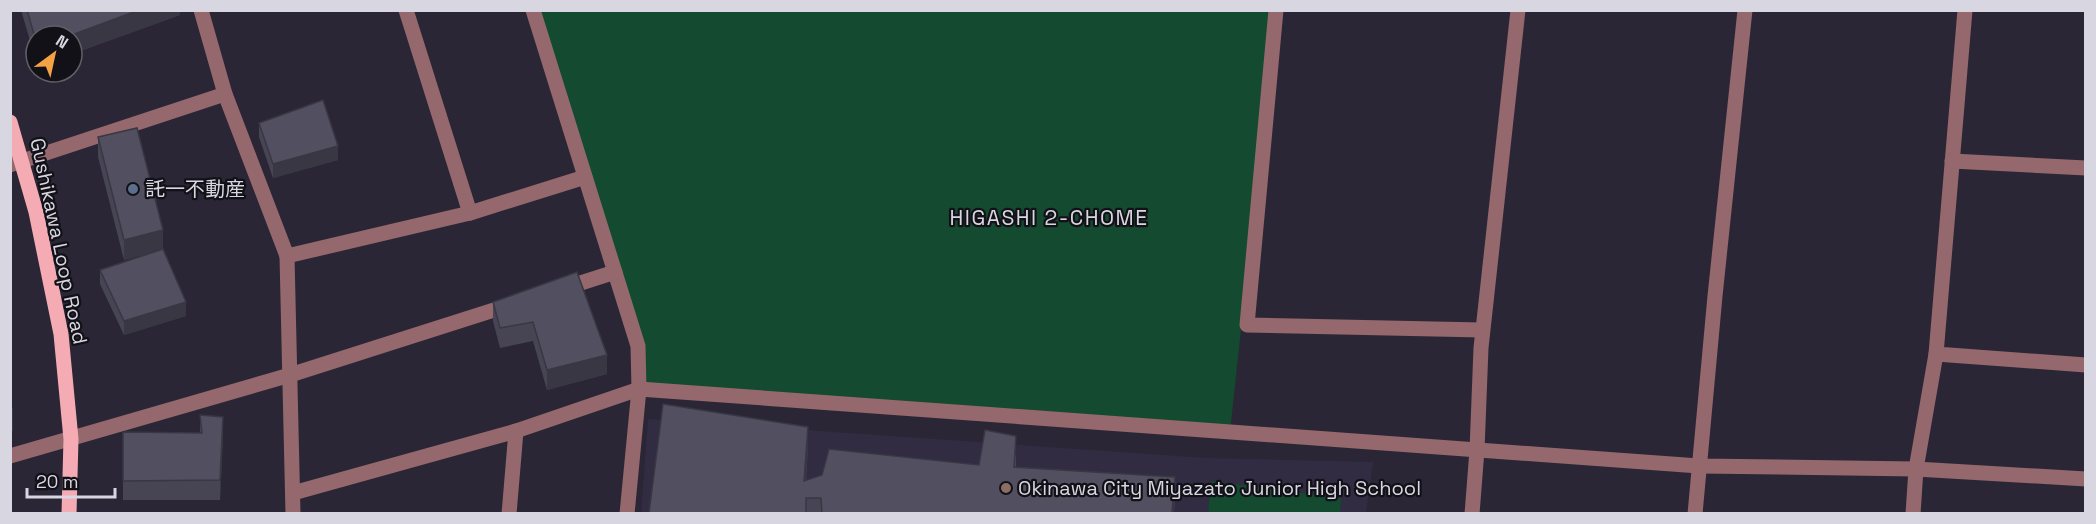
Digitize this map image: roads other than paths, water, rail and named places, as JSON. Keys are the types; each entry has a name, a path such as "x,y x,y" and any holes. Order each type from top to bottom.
{"main road":[{"name":"Gushikawa Loop Road","path":"10,122 16,163 36,212 61,334 71,439 69,513"}],"street":[{"path":"201,10 225,94 287,256 293,513"},
{"path":"406,10 470,213"},
{"path":"1276,10 1247,325 1482,330"},
{"path":"1472,513 1482,330 1518,10"},
{"path":"1695,513 1745,10"},
{"path":"1913,513 1916,469 1935,354 1965,10"},
{"path":"535,11 638,346 639,389 627,513"},
{"path":"16,163 225,94"},
{"path":"1953,161 2085,168"},
{"path":"287,256 470,213 585,177"},
{"path":"547,293 615,272"},
{"path":"10,456 290,375 525,300"},
{"path":"1935,354 2085,365"},
{"path":"293,493 516,431 639,389 1699,466 1916,469 2085,478"},
{"path":"510,513 516,431"}],"place":[{"name":"託一不動産","path":"133,189"},
{"name":"Okinawa City Miyazato Junior High School","path":"1006,488"}],"district":[{"name":"HIGASHI 2-CHOME","path":"1049,218"}]}
